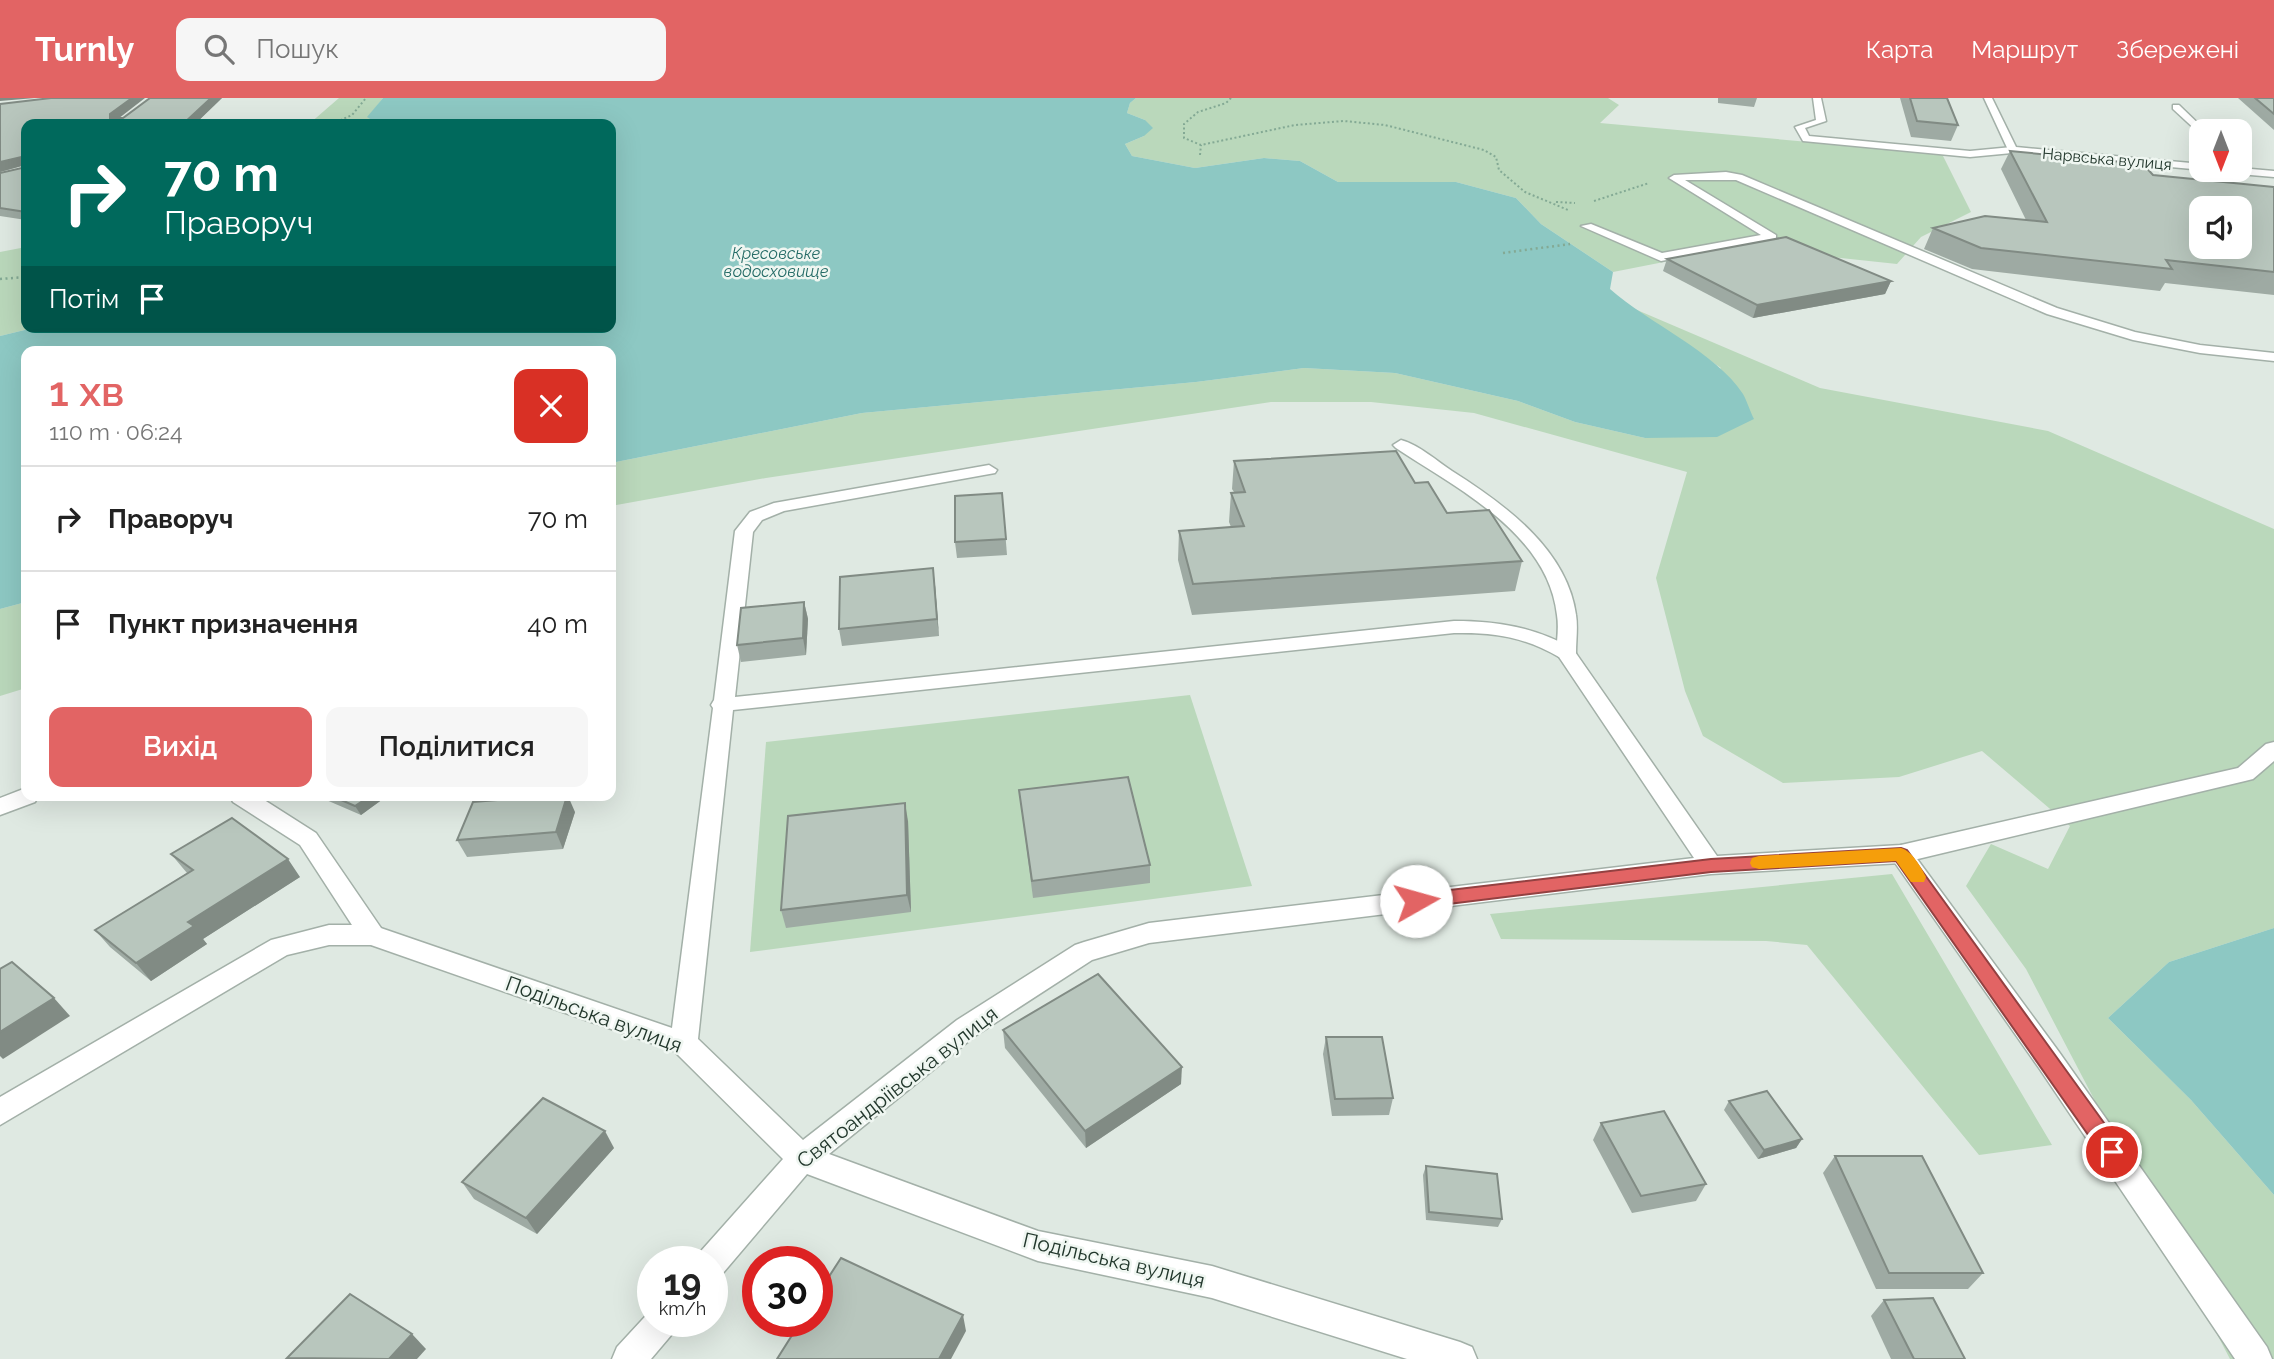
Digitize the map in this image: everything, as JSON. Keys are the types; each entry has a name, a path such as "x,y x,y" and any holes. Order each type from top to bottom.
{"street":[{"name":"Нарвська вулиця","path":"1817,98 1821,121 1800,127 1806,139 1970,154 2012,150 2189,166"},
{"path":"1988,98 2012,150"},
{"path":"2176,107 2189,119"},
{"path":"2252,171 2274,174"},
{"path":"1674,178 1726,175 1738,177 2052,311 2133,337 2200,349 2274,357"},
{"path":"1587,226 1661,257 1772,237 1674,178"},
{"path":"1401,445 1509,517 1549,566 1566,610 1566,653"},
{"path":"684,1043 721,705 744,531 757,516 780,507 989,470"},
{"path":"721,705 1454,627 1489,626 1520,631 1546,640 1566,653 1711,865"},
{"name":"Святоандріївська вулиця","path":"726,1246 802,1158 966,1028 1084,952 1149,933 1711,865 1901,855 2245,774 2274,750"},
{"path":"0,807 21,798"},
{"path":"249,801 307,839 372,935"},
{"path":"1901,855 2049,1060 2255,1359"},
{"name":"Подільська вулиця","path":"0,1112 280,947 329,935 372,935 684,1043 802,1158 1038,1246 1212,1282 1460,1359"},
{"path":"629,1359 648,1337"}],"path":[{"path":"343,119 352,115 366,98"},
{"path":"1231,98 1226,103 1198,112 1184,124 1184,138 1200,145 1295,125 1344,121 1385,125 1497,156 1499,170 1525,192 1576,214 1587,226"},
{"path":"1200,145 1200,155"},
{"path":"1585,202 1617,195 1653,181 1674,178"},
{"path":"1549,201 1577,203"},
{"path":"1503,253 1571,244"},
{"path":"0,279 21,277"}],"green space":[{"path":"339,98 383,98 368,117 371,119 315,119"},
{"path":"1136,98 1608,98 1619,105 1600,123 1942,154 1971,212 1921,237 1897,264 1822,256 1781,239 1613,272 1541,224 1516,198 1456,182 1338,182 1300,161 1264,158 1195,168 1132,156 1125,144 1144,136 1145,120 1127,113 1130,103"},
{"path":"21,248 21,331 0,336 0,252"},
{"path":"1630,307 1820,388 2048,431 2274,529 2274,928 2169,962 2108,1018 2191,1100 2274,1195 2274,1359 2230,1359 2026,969 1966,886 1991,844 2048,869 2070,826 1982,751 1899,777 1783,783 1703,736 1685,691 1656,578 1687,472 1474,413 1371,402 1271,402 766,478 616,505 616,462 862,413 1196,382 1304,368 1395,373 1518,401 1575,422 1645,438 1721,368"},
{"path":"21,603 21,690 0,696 0,609"},
{"path":"1190,695 1252,886 750,952 766,742"},
{"path":"1892,874 2052,1145 1979,1155 1807,945 1766,941 1501,939 1490,914"}],"water":[{"name":"Кресовське водосховище","path":"383,98 1136,98 1130,103 1127,113 1145,120 1153,128 1144,136 1125,144 1132,156 1195,168 1264,158 1300,161 1338,182 1456,182 1516,198 1541,224 1613,272 1610,289 1716,365 1743,394 1754,419 1717,437 1645,438 1575,422 1518,401 1395,373 1304,368 1196,382 862,413 616,462 616,346 21,346 21,603 0,609 0,336 21,331 21,333 616,333 616,119 367,117"},
{"path":"2274,928 2274,1195 2191,1100 2108,1018 2169,962"}],"building":[{"path":"51,98 132,98 110,114 110,118 123,118 150,98 211,98 188,119 21,119 21,157 0,162 0,104"},
{"path":"1910,98 1947,98 1958,125 1917,121"},
{"path":"2255,98 2274,98 2274,114"},
{"path":"2010,151 2143,164 2153,175 2189,179 2189,182 2274,187 2274,272 2166,260 2172,269 1981,248 1933,228 1985,216 2047,222"},
{"path":"21,168 21,211 0,208 0,173"},
{"path":"1786,237 1891,281 1757,305 1667,259"},
{"path":"1396,451 1415,483 1428,482 1447,513 1489,510 1522,561 1193,584 1179,531 1244,526 1231,493 1245,492 1234,461"},
{"path":"1002,493 1006,539 955,542 955,496"},
{"path":"933,568 937,619 839,629 840,577"},
{"path":"804,602 803,638 737,645 741,608"},
{"path":"1128,777 1150,865 1032,881 1019,790"},
{"path":"344,801 362,801 355,806"},
{"path":"565,801 556,832 457,840 473,802"},
{"path":"905,803 907,895 781,910 788,816"},
{"path":"232,818 288,859 188,922 194,926 136,963 95,930 193,870 171,854"},
{"path":"12,962 54,998 0,1032 0,969"},
{"path":"1098,974 1182,1067 1085,1131 1003,1030"},
{"path":"1326,1037 1382,1037 1393,1098 1335,1099"},
{"path":"1767,1091 1802,1139 1764,1150 1729,1101"},
{"path":"543,1098 605,1131 526,1218 462,1182"},
{"path":"1664,1111 1706,1184 1641,1196 1601,1123"},
{"path":"1835,1156 1922,1156 1983,1273 1889,1273"},
{"path":"1426,1166 1497,1174 1502,1219 1429,1212"},
{"path":"841,1258 963,1315 939,1359 777,1359 791,1337 833,1337 833,1270"},
{"path":"350,1294 412,1334 389,1359 287,1358"},
{"path":"1933,1298 1965,1359 1914,1359 1884,1300"}],"slow traffic":[{"path":"1759,863 1901,855 1917,877"}],"route":[{"path":"1416,901 1711,865 1901,855 2112,1152"}]}
